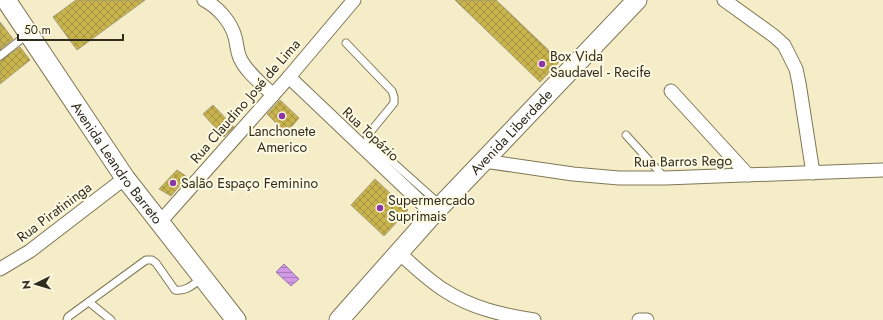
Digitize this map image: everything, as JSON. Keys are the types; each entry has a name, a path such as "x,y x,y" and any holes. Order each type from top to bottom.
{"main road":[{"name":"Avenida Leandro Barreto","path":"6,0 125,178 236,320"},
{"name":"Avenida Liberdade","path":"340,320 436,211 637,0"}],"street":[{"path":"204,0 209,2 227,20 235,36 240,58 245,66 273,95"},
{"name":"Rua Claudino José de Lima","path":"160,222 289,77 354,0"},
{"path":"724,0 774,36 788,51 799,83 813,173"},
{"name":"Rua Topázio","path":"289,77 346,133 436,211"},
{"path":"671,91 748,175"},
{"name":"Rua Barros Rego","path":"484,161 573,174 619,178 665,178 883,170"},
{"name":"Rua Piratininga","path":"0,269 30,252 125,178"},
{"path":"399,254 444,290 474,306 493,312 534,320"},
{"path":"639,320 647,320"}],"lane":[{"path":"0,56 28,34"},
{"path":"346,43 392,90 394,97 394,103 367,136 368,140 434,199 436,211"},
{"path":"626,135 665,178"},
{"path":"67,320 68,317 146,260 152,260 156,263 175,290 180,291 187,288 203,277"},
{"path":"89,302 111,320"}],"shaded area":[{"path":"284,264 299,279 291,286 276,272"}],"building":[{"path":"76,0 145,0 77,50 53,17"},
{"path":"455,0 496,0 560,61 540,82"},
{"path":"0,22 13,39 0,50"},
{"path":"20,47 30,60 0,84 0,61"},
{"name":"Lanchonete Americo","path":"280,100 299,118 286,133 267,114"},
{"path":"213,105 234,127 224,137 203,114"},
{"name":"Salão Espaço Feminino","path":"177,170 187,177 171,196 159,189"},
{"name":"Supermercado Suprimais","path":"375,179 408,210 384,236 351,205"}],"place":[{"name":"Box Vida Saudavel - Recife","path":"542,64"},
{"name":"Lanchonete Americo","path":"282,116"},
{"name":"Salão Espaço Feminino","path":"173,183"},
{"name":"Supermercado Suprimais","path":"380,208"}]}
